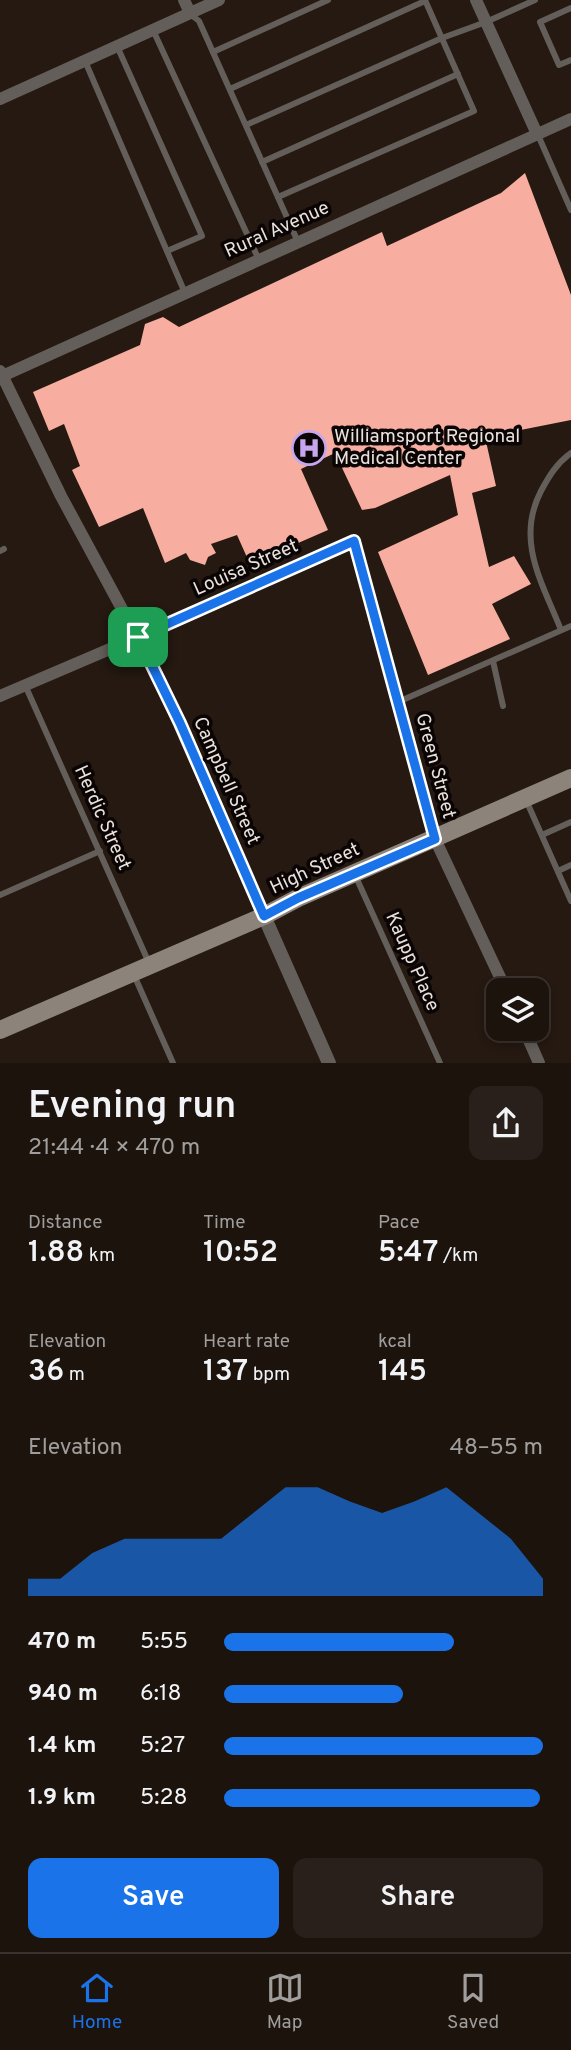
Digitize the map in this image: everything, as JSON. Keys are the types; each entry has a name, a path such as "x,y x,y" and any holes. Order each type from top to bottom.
{"main road":[{"name":"High Street","path":"0,1030 264,916 298,898 571,778"}],"street":[{"path":"184,0 190,13"},
{"path":"0,99 219,0"},
{"path":"477,0 537,134"},
{"name":"Rural Avenue","path":"1,375 571,119"},
{"name":"Campbell Street","path":"1,375 180,723 329,1063"},
{"name":"Louisa Street","path":"0,696 138,637"},
{"name":"Green Street","path":"435,839 500,978"},
{"path":"529,1041 539,1063"}],"lane":[{"path":"213,52 328,0"},
{"path":"246,125 535,0"},
{"path":"230,89 425,1 442,38 474,111 278,197"},
{"path":"571,8 540,22 559,65 571,60"},
{"path":"190,13 199,21 298,242"},
{"path":"153,30 258,260"},
{"path":"117,46 202,236 167,251"},
{"path":"85,60 185,293"},
{"path":"262,162 458,74"},
{"path":"537,134 571,210"},
{"path":"561,630 534,566 529,534 539,495 555,468 571,453"},
{"name":"Louisa Street","path":"138,637 354,541"},
{"name":"Green Street","path":"354,541 435,839"},
{"path":"398,702 571,626"},
{"path":"493,661 503,706"},
{"name":"Herdic Street","path":"25,685 149,965"},
{"path":"525,799 571,901"},
{"path":"542,835 571,822"},
{"path":"0,895 100,851"},
{"path":"558,871 571,865"},
{"name":"Kaupp Place","path":"354,874 440,1063"},
{"path":"132,972 170,1062"}],"building":[{"path":"525,173 571,295 571,420 485,437 496,486 472,493 489,567 514,556 531,584 492,604 510,639 428,675 378,552 458,515 450,475 375,508 362,510 335,453 301,469 328,530 250,564 237,535 211,544 216,553 208,557 205,565 190,560 186,553 165,563 143,508 99,527 72,470 80,466 64,424 49,431 33,392 140,345 145,324 163,317 179,327 382,232 387,246 501,193"}],"place":[{"name":"Williamsport Regional Medical Center","path":"309,448"}],"route":[{"path":"354,541 435,839 298,898 264,916 180,723 138,637 354,541"}]}
